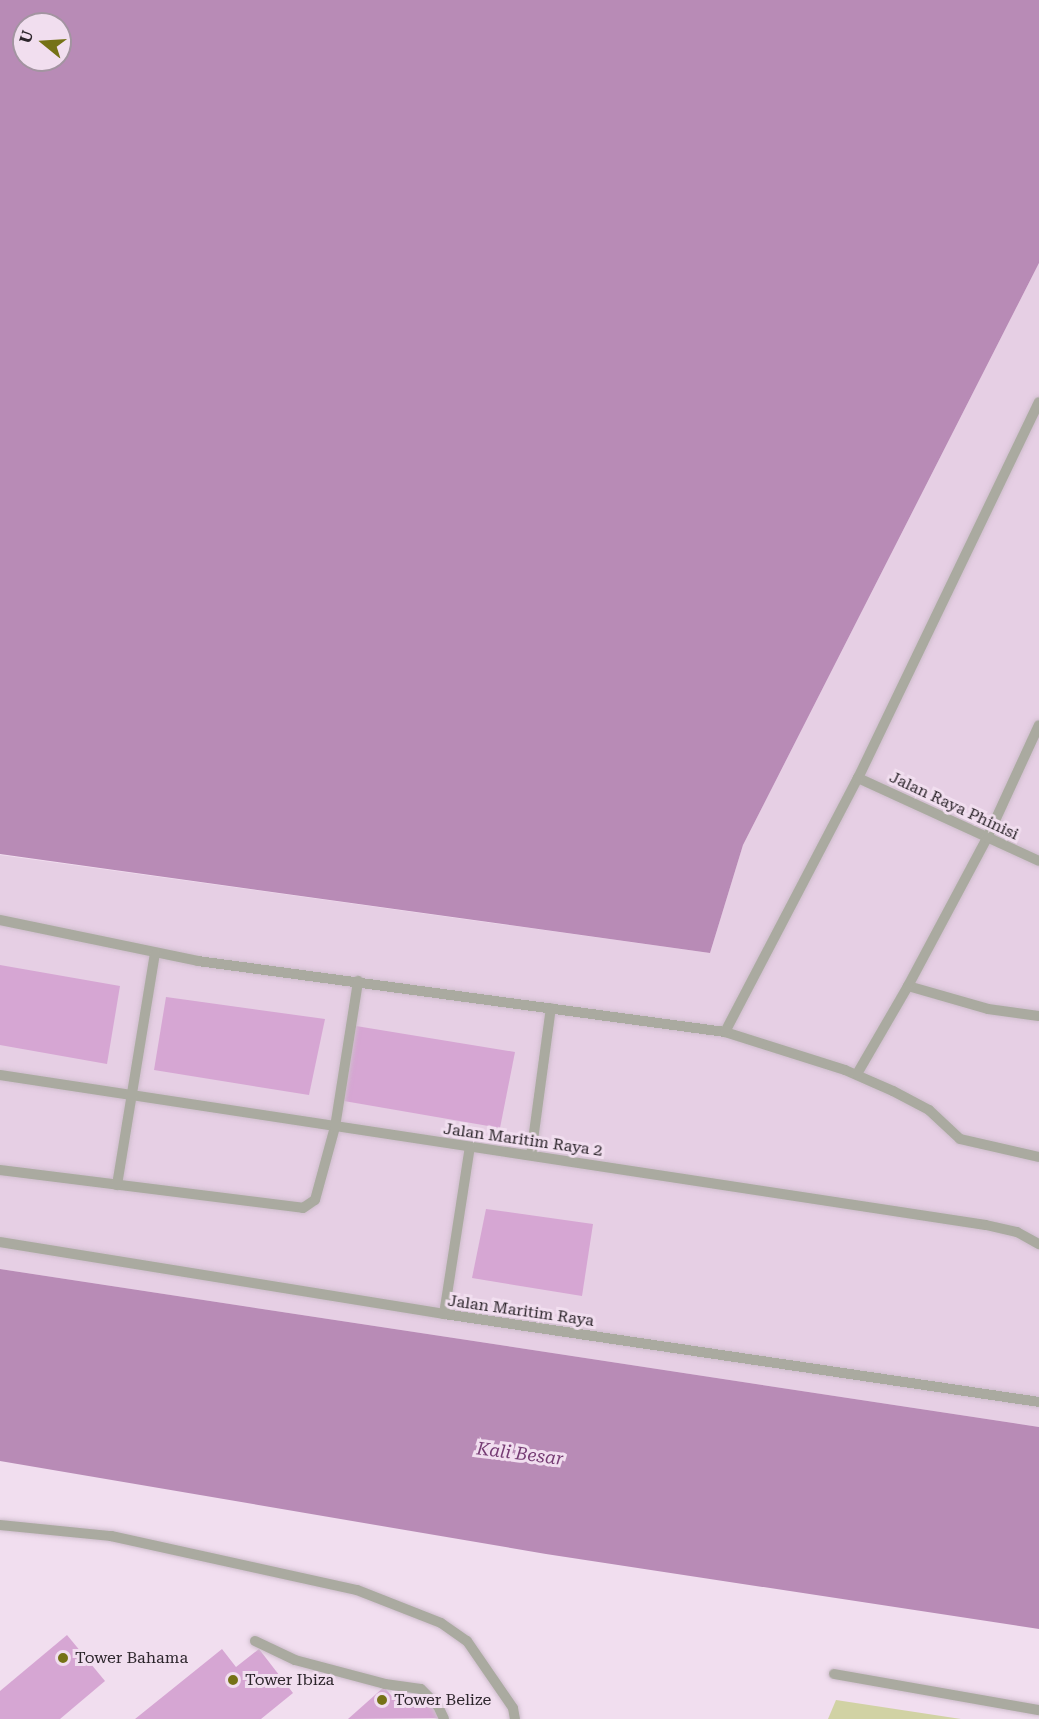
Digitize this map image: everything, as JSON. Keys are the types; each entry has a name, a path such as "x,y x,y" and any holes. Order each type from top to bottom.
{"lane":[{"path":"724,1032 858,778 1039,402"},
{"path":"857,1074 908,986 987,838 1039,724"},
{"name":"Jalan Raya Phinisi","path":"858,778 1039,861"},
{"path":"0,920 155,954 724,1032 857,1074 929,1110 960,1140 1039,1156"},
{"path":"117,1185 155,954"},
{"path":"0,1170 303,1208 315,1200 335,1127 358,981"},
{"path":"908,986 988,1009 1039,1016"},
{"path":"531,1155 551,1008"},
{"name":"Jalan Maritim Raya 2","path":"0,1075 986,1225 1017,1232 1039,1244"},
{"path":"444,1314 470,1147"},
{"name":"Jalan Maritim Raya","path":"0,1242 444,1314 1039,1402"},
{"path":"0,1525 111,1536 357,1590 441,1623 467,1641 513,1708 515,1719"},
{"path":"255,1641 295,1660 385,1684 421,1689 438,1706 444,1719"},
{"path":"834,1674 1039,1710"}],"shaded area":[{"path":"1039,263 1039,1427 0,1269 0,855 710,953 743,845"}],"green space":[{"path":"836,1700 961,1719 828,1719"}],"water":[{"path":"0,0 1039,0 1039,263 743,845 710,953 0,854"},
{"name":"Kali Besar","path":"0,1269 1039,1427 1039,1629 546,1554 0,1461"}],"building":[{"path":"0,965 120,986 107,1064 0,1045"},
{"path":"166,997 325,1019 309,1095 154,1070"},
{"path":"356,1026 515,1052 500,1128 344,1101"},
{"path":"486,1209 593,1224 582,1296 472,1278"},
{"name":"Tower Bahama","path":"67,1635 105,1681 60,1719 0,1719 0,1691"},
{"name":"Tower Ibiza","path":"222,1649 236,1667 259,1649 293,1693 261,1719 135,1719"},
{"name":"Tower Belize","path":"384,1687 402,1708 420,1692 442,1718 348,1719"}],"place":[{"name":"Tower Bahama","path":"63,1658"},
{"name":"Tower Ibiza","path":"233,1680"},
{"name":"Tower Belize","path":"382,1700"}]}
